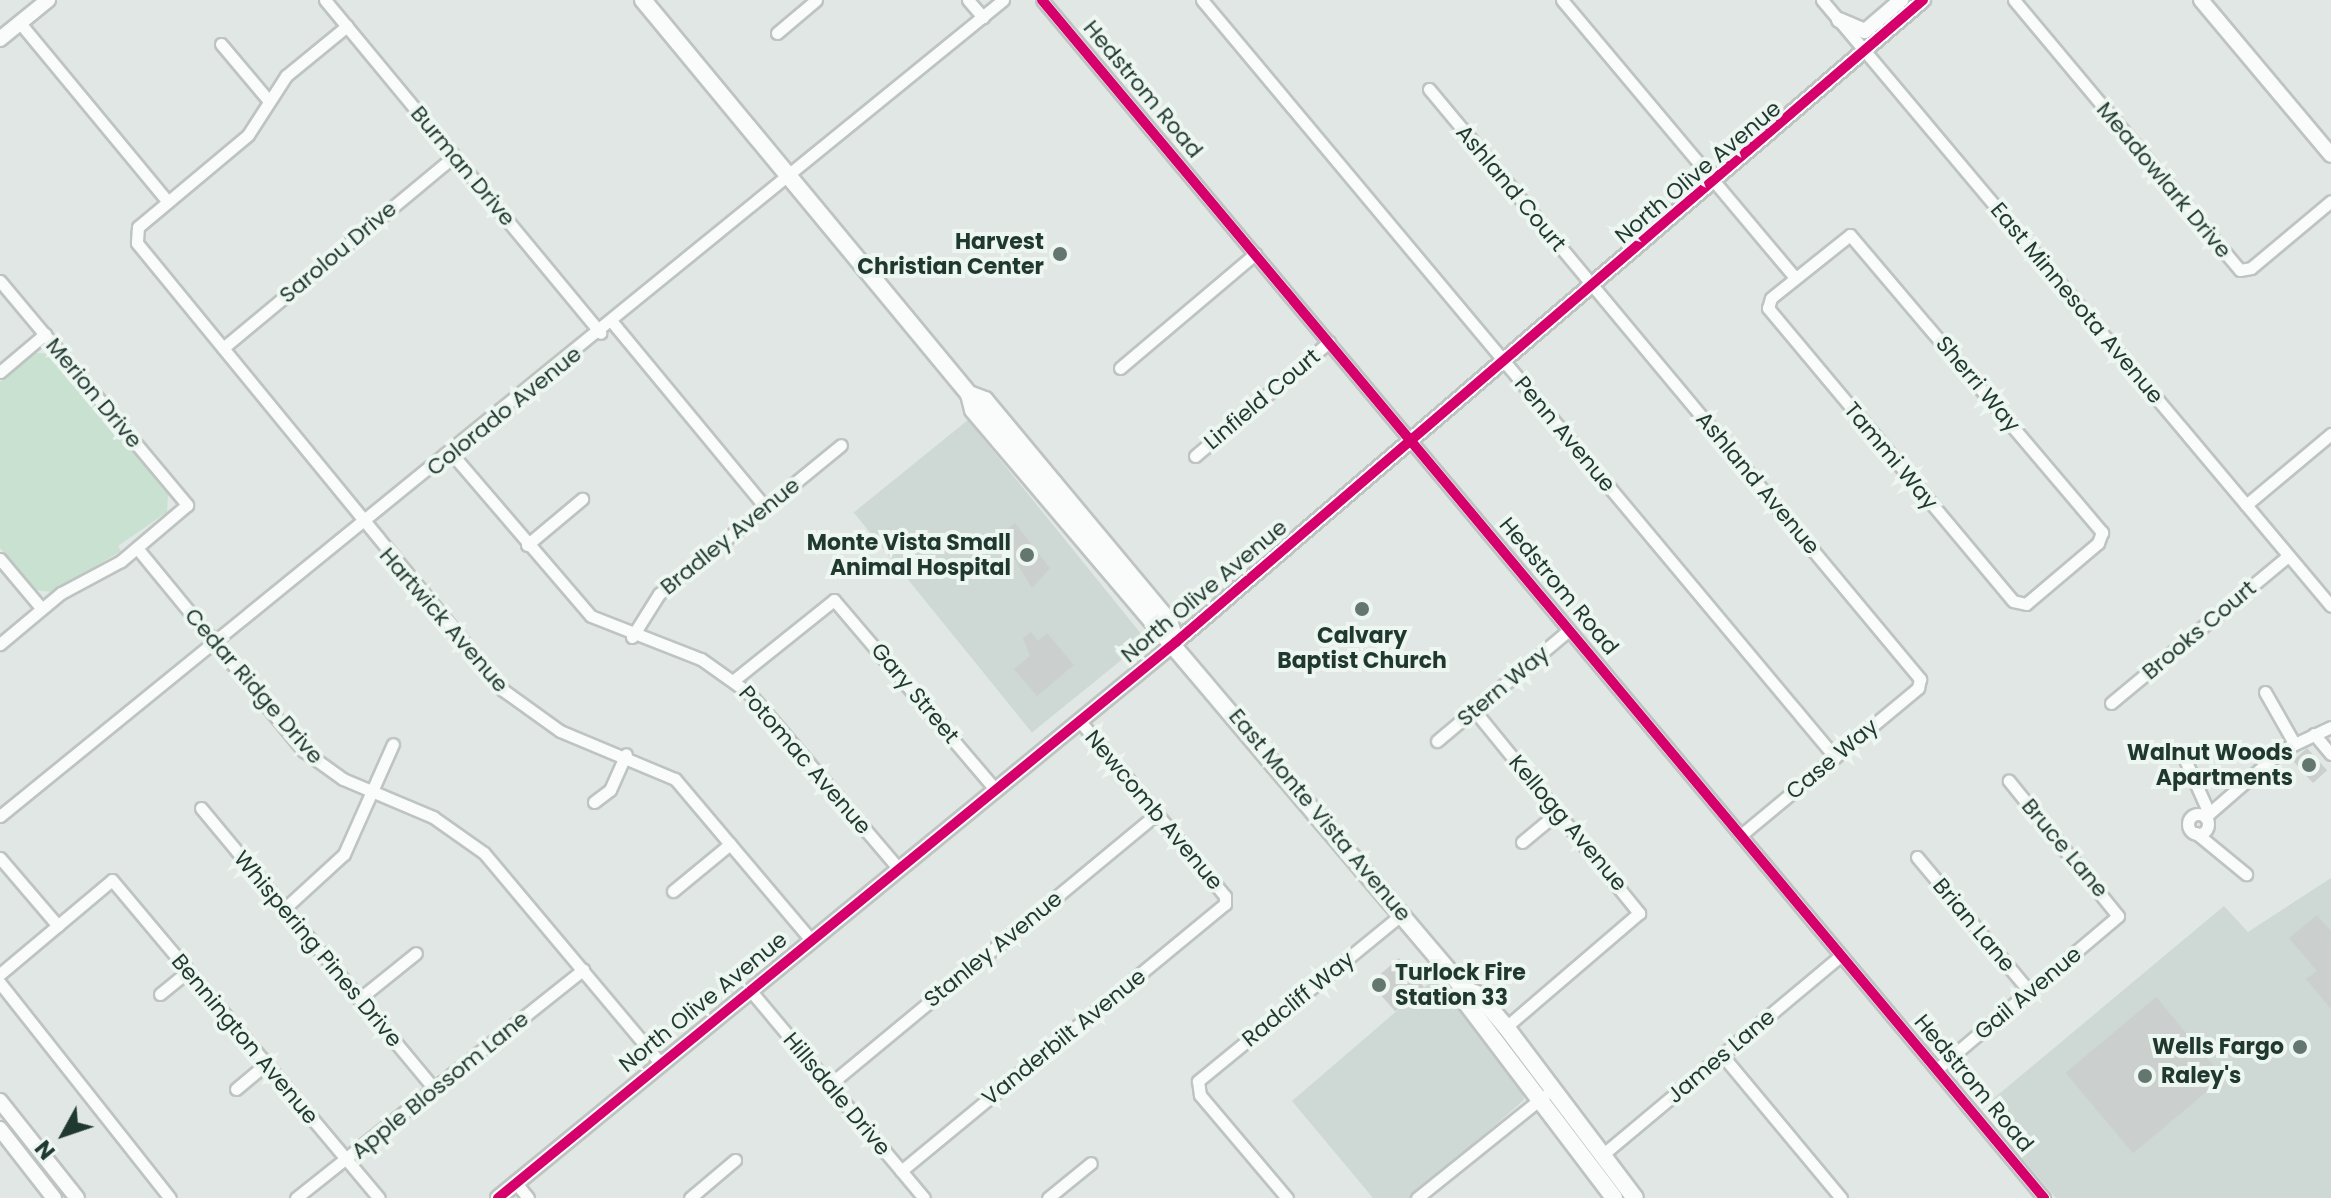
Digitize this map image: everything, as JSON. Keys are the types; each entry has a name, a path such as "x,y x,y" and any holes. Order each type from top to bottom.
{"main road":[{"name":"East Monte Vista Avenue","path":"643,0 969,394 973,410 1004,448 1157,631 1176,642 1464,989 1467,1004 1635,1198"},
{"name":"East Monte Vista Avenue","path":"969,394 985,400 1169,621 1176,642"},
{"path":"1004,448 1014,446 1054,483"},
{"name":"East Monte Vista Avenue","path":"1464,989 1479,995 1506,1027 1614,1198"}],"street":[{"path":"0,39 48,0"},
{"name":"Burman Drive","path":"325,0 600,333"},
{"path":"777,33 816,0"},
{"path":"968,0 983,17"},
{"name":"Colorado Avenue","path":"0,816 452,454 790,179 1003,0"},
{"name":"Hedstrom Road","path":"1042,0 2044,1198"},
{"name":"Penn Avenue","path":"1202,0 1835,757"},
{"path":"1562,0 1795,278"},
{"name":"East Minnesota Avenue","path":"1822,0 2288,556 2329,599"},
{"path":"1839,20 1865,31 1901,0"},
{"name":"North Olive Avenue","path":"498,1198 1176,642 1716,183 1923,0"},
{"name":"Meadowlark Drive","path":"2014,0 2240,270 2251,268 2331,201"},
{"path":"2201,0 2331,155"},
{"path":"20,23 168,202 248,135 295,67 347,26"},
{"path":"221,44 269,101"},
{"name":"Ashland Court","path":"1429,89 1593,286"},
{"name":"Sarolou Drive","path":"223,348 454,156"},
{"name":"Hartwick Avenue","path":"168,202 133,235 335,483 362,525 516,702 560,731 626,754 675,779 811,940"},
{"name":"Sherri Way","path":"1795,278 1850,235 2103,536 2019,605"},
{"path":"1120,368 1255,254"},
{"name":"Tammi Way","path":"1795,278 1767,305 2019,605"},
{"name":"Merion Drive","path":"0,281 187,505 137,548"},
{"name":"Ashland Avenue","path":"1593,286 1921,681"},
{"path":"613,323 765,507"},
{"path":"0,372 45,334"},
{"name":"Linfield Court","path":"1195,456 1329,342"},
{"path":"2246,505 2331,434"},
{"name":"Bradley Avenue","path":"632,637 659,594 841,445"},
{"name":"Potomac Avenue","path":"452,454 582,609 632,637 677,649 734,680 777,722 898,868"},
{"path":"527,545 582,499"},
{"path":"0,644 42,609 137,548"},
{"name":"Cedar Ridge Drive","path":"137,548 304,751 329,772 433,817 484,853 660,1063"},
{"name":"Brooks Court","path":"2111,703 2288,556"},
{"path":"0,559 42,609"},
{"name":"Gary Street","path":"734,680 834,600 995,789"},
{"name":"Stern Way","path":"1437,741 1569,630"},
{"name":"Case Way","path":"1741,835 1921,681"},
{"path":"2265,692 2294,743"},
{"name":"Kellogg Avenue","path":"1474,710 1639,915 1506,1027"},
{"name":"Newcomb Avenue","path":"1079,720 1226,902"},
{"path":"2207,815 2294,743 2331,727"},
{"path":"2314,734 2331,754"},
{"path":"284,909 344,854 393,744"},
{"path":"594,802 610,790 626,754"},
{"path":"2183,755 2207,815 2207,829 2196,833 2246,874"},
{"name":"Bruce Lane","path":"2009,781 2118,916"},
{"name":"Whispering Pines Drive","path":"201,808 435,1090"},
{"path":"1522,842 1558,812"},
{"name":"Stanley Avenue","path":"829,1085 1157,814"},
{"path":"673,891 730,844"},
{"name":"Brian Lane","path":"1917,857 2030,992"},
{"path":"0,858 58,926 0,974"},
{"name":"Bennington Avenue","path":"58,926 112,880 379,1198"},
{"name":"Vanderbilt Avenue","path":"901,1171 1226,902"},
{"name":"Radcliff Way","path":"1287,1198 1197,1086 1402,914"},
{"name":"Gail Avenue","path":"1937,1069 2118,916"},
{"path":"359,999 416,953"},
{"name":"James Lane","path":"1601,1156 1841,955"},
{"name":"Apple Blossom Lane","path":"296,1198 583,970"},
{"path":"160,994 188,971"},
{"path":"0,983 170,1198"},
{"name":"Hillsdale Drive","path":"750,990 924,1198"},
{"path":"1722,1055 1841,1198"},
{"path":"236,1089 266,1064"},
{"path":"1417,1198 1546,1094"},
{"path":"0,1101 77,1198"},
{"path":"0,1129 54,1198"},
{"path":"690,1198 735,1160"},
{"path":"1048,1198 1091,1163"},
{"path":"516,1183 528,1198"}],"shaded area":[{"path":"968,420 1146,640 1032,732 854,513"},
{"path":"2331,878 2331,1198 2056,1198 2004,1137 2010,1119 1993,1099 2224,906 2248,932"},
{"path":"1434,979 1522,1089 1524,1100 1411,1198 1373,1198 1292,1101"}],"green space":[{"path":"36,353 52,354 168,494 167,512 118,546 121,551 52,592 36,590 0,548 0,382"}],"building":[{"name":"Monte Vista Small Animal Hospital","path":"1015,523 1050,568 1032,588 1000,535"},
{"path":"1031,632 1038,641 1047,633 1074,665 1037,696 1014,669 1030,656 1023,638"},
{"name":"Walnut Woods Apartments","path":"2307,748 2327,770 2313,783 2293,761"},
{"path":"2317,915 2331,931 2331,1009 2306,979 2317,971 2289,938"},
{"path":"1399,958 1424,987 1395,1012 1370,983"},
{"name":"Raley's","path":"2156,997 2223,1077 2133,1153 2066,1073"}],"cycle path":[{"path":"1042,0 2044,1198"},
{"path":"498,1198 1176,642 1923,0"}],"place":[{"name":"Harvest Christian Center","path":"1060,254"},
{"name":"Monte Vista Small Animal Hospital","path":"1027,555"},
{"name":"Calvary Baptist Church","path":"1362,609"},
{"name":"Walnut Woods Apartments","path":"2309,765"},
{"name":"Turlock Fire Station 33","path":"1379,985"},
{"name":"Wells Fargo","path":"2300,1047"},
{"name":"Raley's","path":"2145,1076"}]}
